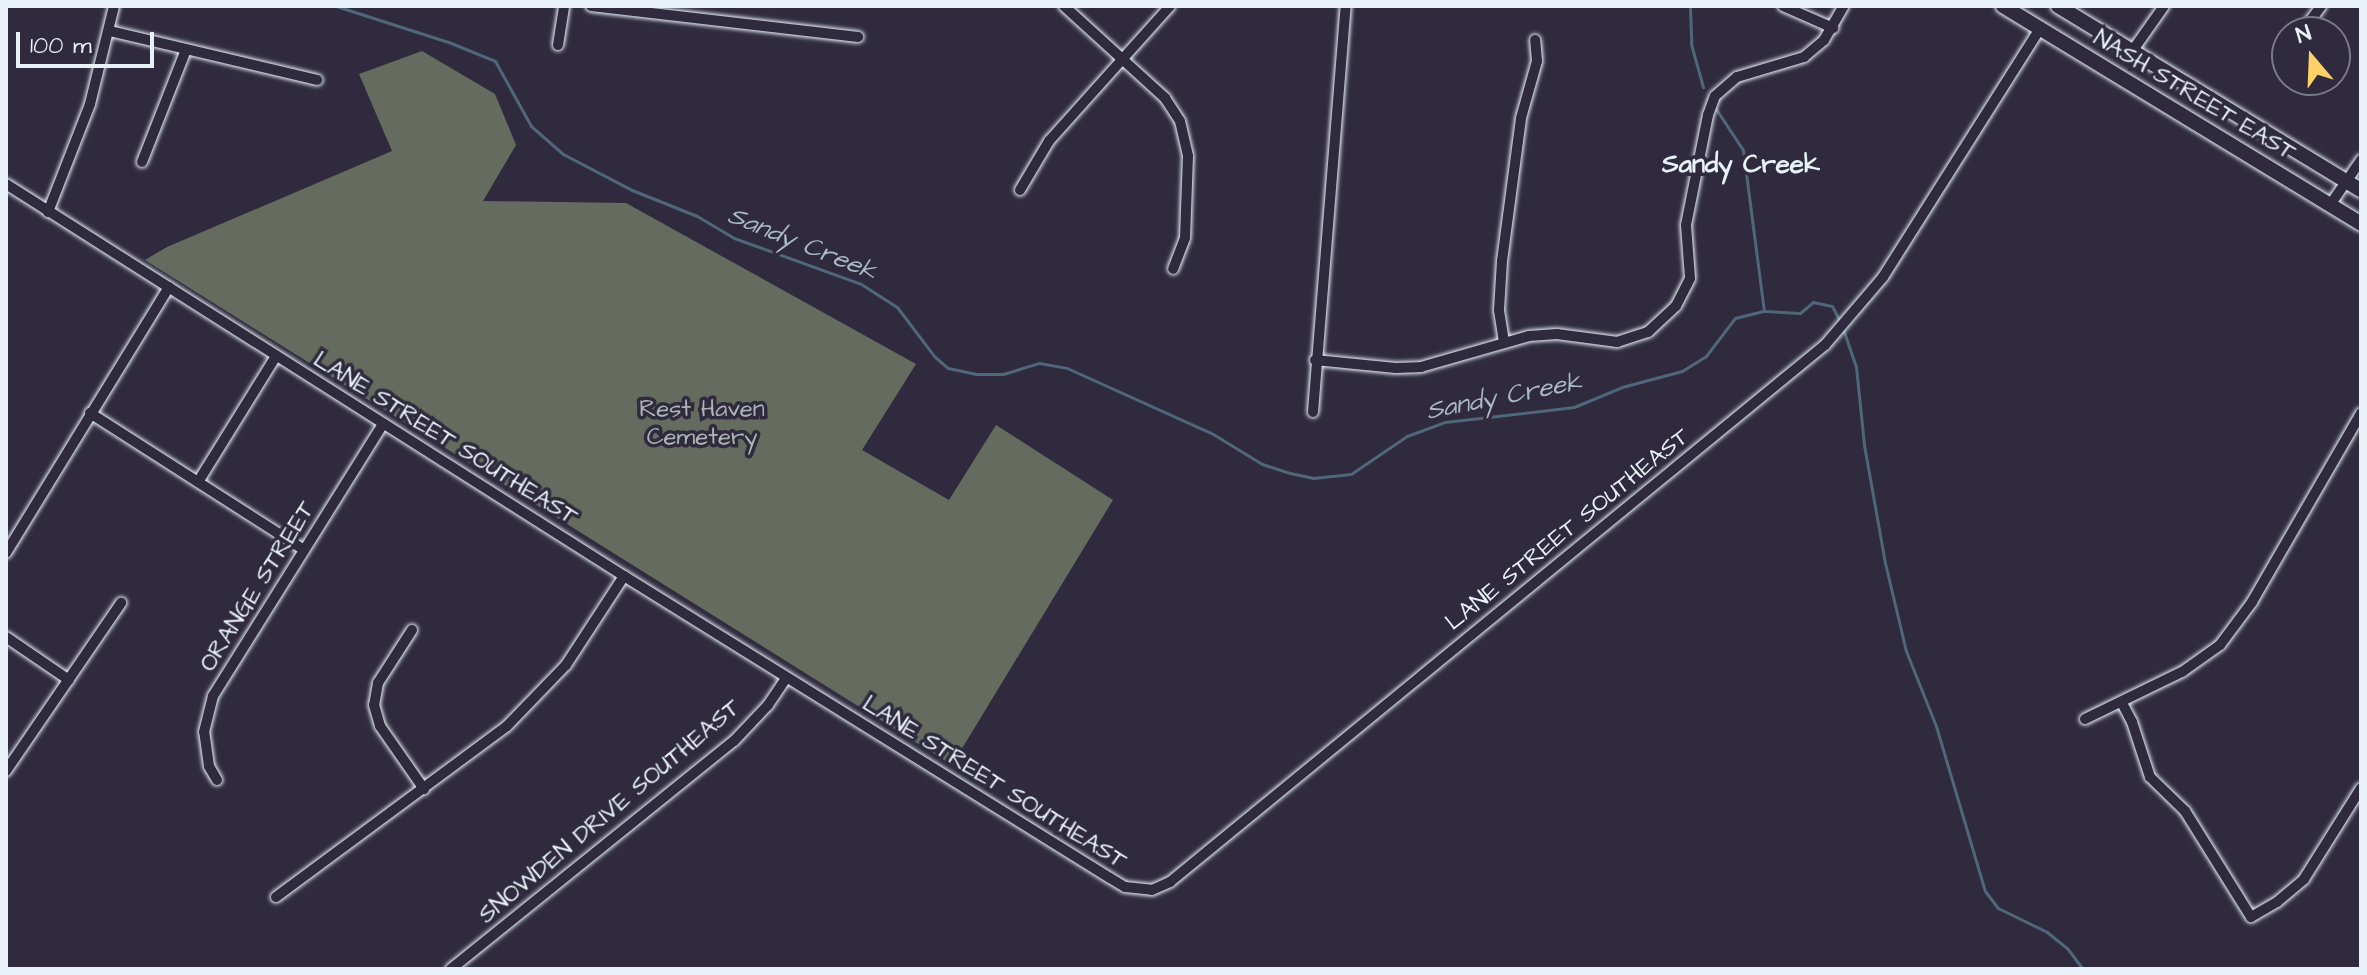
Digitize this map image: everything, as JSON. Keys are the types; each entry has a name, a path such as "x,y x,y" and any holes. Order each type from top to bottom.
{"main road":[{"name":"NASH STREET EAST","path":"2003,6 2361,224"},
{"name":"NASH STREET EAST","path":"2058,6 2361,190"}],"street":[{"path":"48,212 90,104 114,6"},
{"path":"558,45 564,6"},
{"path":"591,6 858,37"},
{"path":"1064,6 1165,98 1185,135 1185,238 1173,269"},
{"path":"1020,190 1049,141 1170,6"},
{"path":"1313,412 1346,6"},
{"path":"1783,6 1833,28"},
{"path":"1315,360 1396,368 1421,367 1504,342 1557,334 1617,342 1648,332 1682,298 1690,278 1686,225 1708,115 1715,96 1737,77 1804,57 1833,28 1844,6"},
{"path":"2133,50 2164,6"},
{"name":"LANE STREET SOUTHEAST","path":"6,184 786,678 1110,878 1125,887 1152,890 1170,882 1809,360 1839,332 1883,277 2040,29"},
{"path":"110,31 317,80"},
{"path":"1504,342 1499,310 1502,261 1521,118 1537,61 1535,40"},
{"path":"142,162 186,50"},
{"path":"2330,205 2361,160"},
{"path":"6,553 169,287"},
{"path":"198,482 276,356"},
{"path":"90,413 304,550"},
{"path":"2085,719 2196,664 2233,628 2361,413"},
{"name":"ORANGE STREET","path":"217,780 204,742 209,704 383,424"},
{"path":"276,897 507,726 555,680 624,576"},
{"path":"6,771 121,603"},
{"path":"412,630 378,683 374,705 380,726 424,789"},
{"path":"6,637 69,680"},
{"name":"SNOWDEN DRIVE SOUTHEAST","path":"451,969 734,741 768,705 786,678"},
{"path":"2122,703 2150,777 2185,811 2251,917 2283,897 2314,865 2361,788"}],"green space":[{"name":"Rest Haven Cemetery","path":"422,51 495,94 516,145 483,201 626,203 916,364 862,450 949,500 996,425 1113,500 952,765 145,260 167,247 392,151 359,74"}],"waterway":[{"name":"Sandy Creek","path":"336,6 451,43 495,61 531,126 563,154 632,190 697,216 734,238 861,284 897,307 934,356 948,368 976,374 1003,374 1039,363 1067,368 1213,434 1262,464 1313,478 1351,474 1407,436 1445,422 1574,407 1622,387 1682,371 1706,356 1735,318 1764,311 1800,313 1813,302 1832,306 1840,322"},
{"path":"1690,6 1691,44 1703,87"},
{"path":"1716,109 1743,150 1764,311"},
{"name":"Sandy Creek","path":"1843,329 1856,367 1864,445 1885,563 1906,651 1936,726 1985,891 1998,908 2047,932 2067,948 2083,969"}],"district":[{"name":"Sandy Creek","path":"1741,165"}]}
